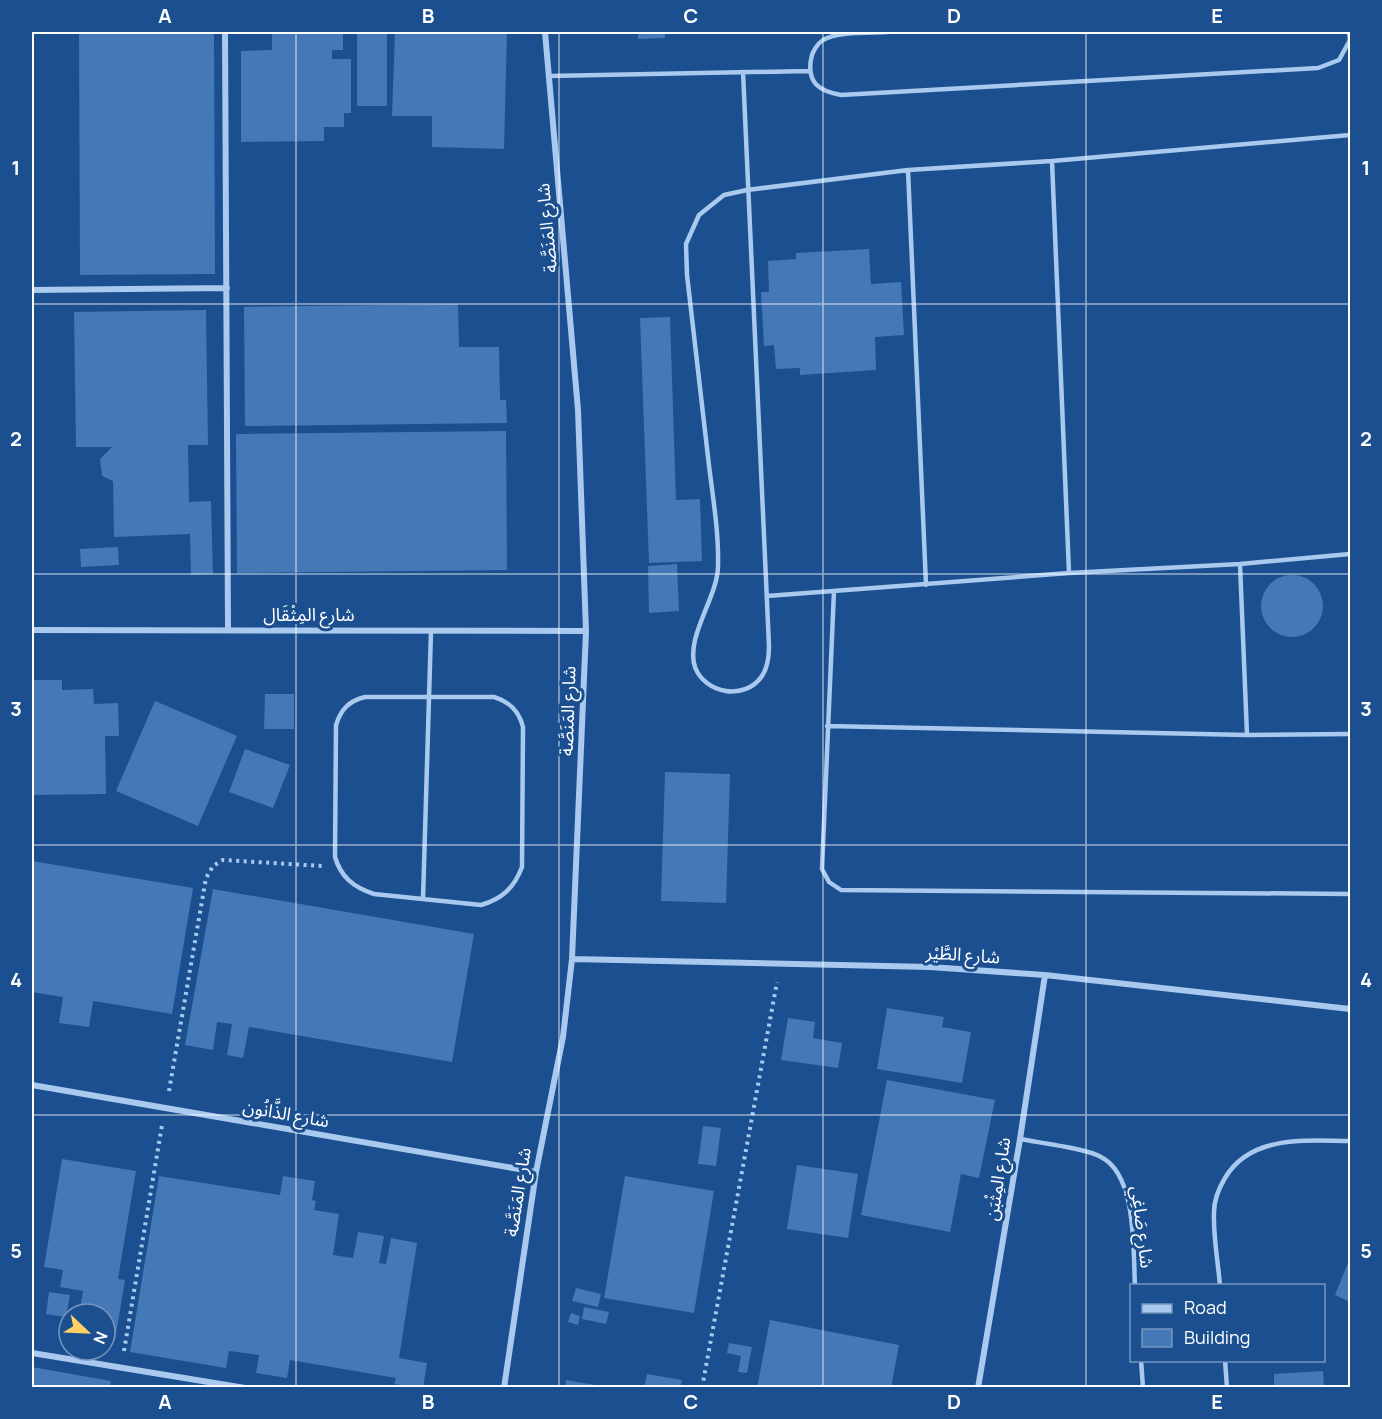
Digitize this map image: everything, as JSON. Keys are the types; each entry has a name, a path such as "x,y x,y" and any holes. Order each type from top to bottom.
{"street":[{"path":"225,32 228,629"},
{"name":"شارع المَنَصَّة","path":"504,1388 536,1172 563,1037 572,959 586,631 578,410 545,32"},
{"path":"32,290 226,288"},
{"name":"شارع المِثْقَال","path":"32,630 586,631"},
{"name":"شارع الطَّيْر","path":"572,959 930,967 1045,975 1350,1009"},
{"name":"شارع المِثْبَن","path":"978,1388 1045,975"},
{"name":"شارع الذَّانُون","path":"32,1085 536,1172"},
{"path":"32,1353 244,1388"}],"lane":[{"path":"887,32 838,35 822,40 812,52 809,71 814,82 826,92 842,95 1318,68 1339,60 1350,40 1349,32"},
{"path":"549,76 809,71"},
{"path":"743,72 747,190 769,662 762,677 749,688 733,692 717,689 703,680 695,666 693,650 715,586 718,570 687,275 686,244 699,215 724,195 747,190 908,170 1052,161 1350,135"},
{"path":"1052,161 1069,573"},
{"path":"908,170 926,585"},
{"path":"767,596 1069,573 1240,564 1350,554"},
{"path":"1240,564 1247,735"},
{"path":"834,591 822,869 829,882 841,890 1350,894"},
{"path":"423,899 430,630"},
{"path":"365,697 429,697 494,697 505,700 520,717 523,727 522,867 513,886 494,902 481,905 374,894 361,890 351,883 338,867 335,857 336,725 339,715 345,706 365,697"},
{"path":"827,726 1247,735 1350,734"},
{"name":"شارع صَاغِي","path":"1020,1139 1102,1157 1118,1171 1128,1191 1135,1284"},
{"path":"1220,1284 1214,1210 1219,1189 1230,1170 1246,1155 1266,1145 1288,1142 1350,1141"},
{"path":"1141,1362 1143,1388"},
{"path":"1225,1362 1227,1388"}],"path":[{"path":"122,1367 206,878 213,866 223,860 338,867"},
{"path":"702,1388 781,963"}],"building":[{"path":"79,32 214,32 215,274 80,275"},
{"path":"272,32 343,32 343,50 332,50 332,59 351,59 351,113 344,113 344,127 324,127 324,141 241,142 241,51 272,50"},
{"path":"357,32 387,32 387,106 357,106"},
{"path":"395,32 507,32 504,149 432,147 432,116 392,116"},
{"path":"638,32 665,32 665,38 638,39"},
{"path":"869,249 871,284 901,282 904,335 875,337 876,370 800,375 800,368 776,369 774,345 764,346 761,292 769,292 768,261 796,259 796,253"},
{"path":"458,304 459,347 499,347 500,400 506,400 507,423 245,426 244,307"},
{"path":"206,310 208,445 188,445 189,502 211,501 213,574 191,575 190,534 114,537 113,481 102,476 100,459 112,447 76,447 74,312"},
{"path":"670,317 676,500 700,499 702,561 649,563 640,318"},
{"path":"506,431 507,570 237,573 236,434"},
{"path":"118,547 119,565 81,567 80,549"},
{"path":"677,564 679,611 649,613 648,566"},
{"path":"1292,575 1304,577 1314,584 1321,594 1323,606 1321,618 1314,628 1304,635 1292,637 1280,635 1270,628 1263,618 1261,606 1263,594 1270,584 1280,577"},
{"path":"32,680 62,680 62,690 93,689 94,704 118,703 119,736 105,736 106,794 32,795"},
{"path":"265,694 294,694 294,729 264,729"},
{"path":"155,701 237,736 198,826 116,791"},
{"path":"245,749 290,765 273,808 229,792"},
{"path":"665,772 730,774 726,903 661,901"},
{"path":"32,861 193,888 172,1014 93,1001 89,1027 59,1023 63,997 32,992"},
{"path":"213,889 474,934 452,1062 249,1027 243,1058 227,1055 232,1024 217,1022 213,1050 185,1045"},
{"path":"887,1008 944,1017 942,1027 971,1032 962,1083 877,1069"},
{"path":"788,1018 815,1022 813,1038 842,1043 838,1068 781,1060"},
{"path":"887,1080 995,1100 979,1178 961,1174 950,1232 861,1215"},
{"path":"703,1126 721,1128 716,1166 698,1164"},
{"path":"62,1159 136,1171 118,1279 125,1280 117,1328 117,1302 81,1302 83,1291 60,1287 63,1270 44,1267"},
{"path":"797,1165 858,1174 848,1238 787,1229"},
{"path":"159,1176 280,1195 283,1176 315,1181 312,1200 316,1201 314,1210 339,1214 333,1255 353,1258 358,1232 384,1236 379,1263 386,1264 391,1238 417,1243 399,1358 427,1363 423,1388 394,1384 396,1378 290,1360 287,1378 256,1373 259,1355 229,1351 226,1368 130,1352"},
{"path":"625,1176 714,1191 694,1313 604,1298"},
{"path":"1350,1258 1350,1302 1335,1295"},
{"path":"576,1288 601,1294 598,1307 572,1301"},
{"path":"49,1292 70,1295 69,1302 57,1302 57,1316 46,1314"},
{"path":"584,1307 609,1312 606,1324 582,1319"},
{"path":"571,1313 580,1316 578,1325 568,1322"},
{"path":"770,1320 899,1345 891,1388 757,1388"},
{"path":"729,1343 752,1347 747,1373 738,1372 741,1356 727,1353"},
{"path":"32,1367 111,1381 110,1388 32,1388"},
{"path":"1323,1371 1324,1388 1274,1388 1274,1374"},
{"path":"647,1374 682,1380 680,1388 644,1388"},
{"path":"566,1380 601,1386 601,1388 565,1388"}]}
